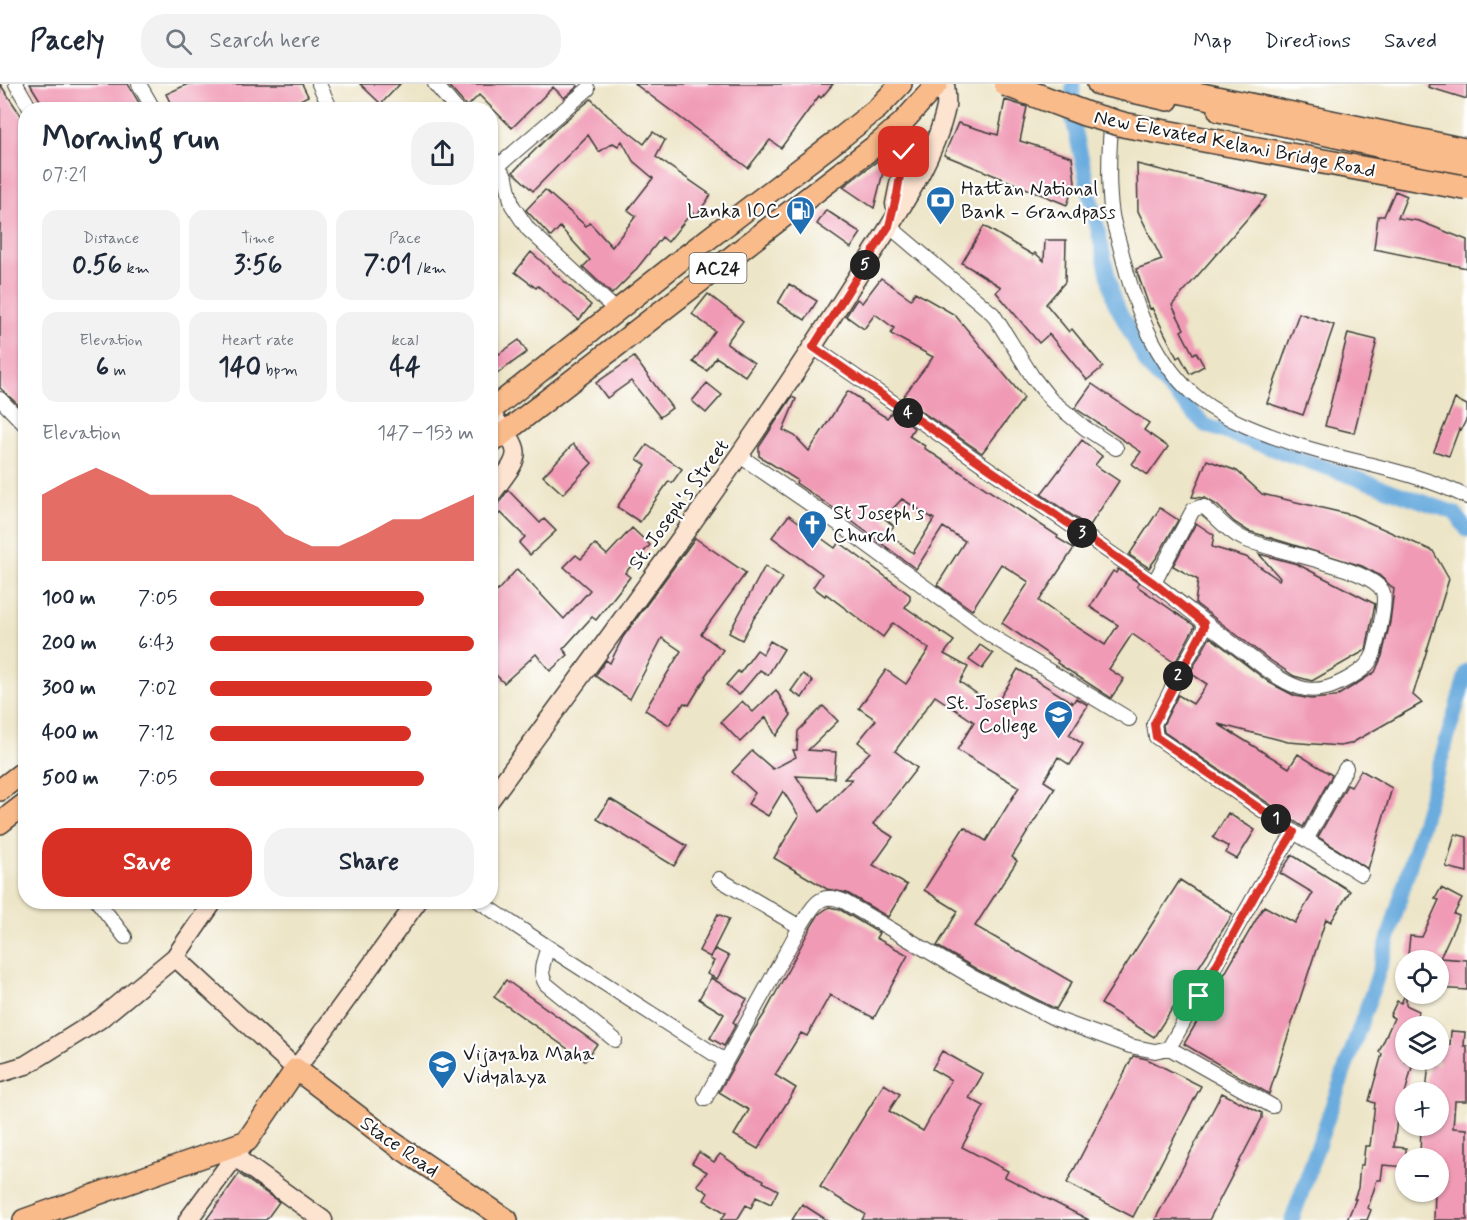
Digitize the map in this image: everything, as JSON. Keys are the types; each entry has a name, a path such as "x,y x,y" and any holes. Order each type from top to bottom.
{"highway":[{"name":"New Elevated Kelani Bridge Road","path":"1006,84 1086,114 1125,125 1467,187"},
{"name":"New Elevated Kelani Bridge Road","path":"1148,84 1467,151"}],"main road":[{"name":"AC24","path":"498,406 843,136 878,108 901,84"},
{"name":"AC24","path":"498,438 902,123 937,84"},
{"name":"St. Joseph's Street","path":"498,789 740,456 813,347 889,226 931,150 946,105 945,84"},
{"path":"990,84 1013,92 1467,187"},
{"path":"1098,84 1467,166"},
{"name":"St. Joseph's Street","path":"889,226 903,164 902,123"},
{"path":"498,438 514,442 516,458 498,484"},
{"path":"0,790 18,776"},
{"path":"0,823 18,809"},
{"path":"0,1073 26,1065 100,1019 175,957 208,909"},
{"path":"188,1220 412,909"},
{"path":"175,957 296,1069"},
{"name":"Stace Road","path":"296,1069 392,1142 507,1220"},
{"path":"24,1220 241,1149"},
{"path":"241,1149 323,1220"}],"street":[{"path":"16,84 26,102"},
{"path":"139,84 149,102"},
{"path":"319,84 327,102"},
{"path":"435,84 450,102"},
{"path":"498,167 588,89"},
{"path":"1105,111 1112,214 1131,288 1142,320 1174,375 1199,400 1226,416 1294,444 1416,477 1467,497"},
{"path":"498,172 506,178 512,205 528,229 617,311"},
{"path":"889,226 993,314 1032,376 1051,400 1085,428 1116,448"},
{"path":"813,347 1154,583 1204,623 1270,671 1295,686 1305,689 1327,688 1355,675 1371,661 1384,596 1378,585 1353,572 1246,540 1229,530 1204,507 1193,510 1154,583"},
{"path":"0,399 18,418"},
{"path":"740,456 839,524 993,637 1129,719"},
{"path":"1204,623 1204,628 1154,724 1156,737 1294,832 1361,874"},
{"path":"1306,840 1346,768"},
{"path":"1169,1048 1258,890 1294,832"},
{"path":"719,879 800,927"},
{"path":"705,1099 800,927 816,902 829,897 837,898 974,978 1056,1019 1130,1046 1155,1051 1169,1048 1272,1106"},
{"path":"103,909 125,937"},
{"path":"491,909 725,1061"},
{"path":"548,947 541,971 546,984 615,1040"}],"building":[{"path":"0,84 18,111 18,405 0,388"},
{"path":"30,84 128,84 138,102 41,102"},
{"path":"188,84 302,84 308,96 296,102 170,102 166,94"},
{"path":"360,84 400,84 383,102 379,102"},
{"path":"447,84 576,84 578,86 564,98 553,87 512,128 498,114 498,102 486,102 479,95 472,102 463,102"},
{"path":"635,84 833,84 821,98 819,96 781,148 770,140 748,168"},
{"path":"1429,84 1467,84 1467,99 1428,87"},
{"path":"591,99 608,116 644,144 653,132 665,140 656,157 711,195 696,216 692,212 668,242 662,237 634,272 612,294 583,267 590,260 560,227 551,237 526,210 545,190 586,226 590,223 612,247 636,216 628,210 653,178 633,161 622,141 618,146 613,143 599,152 588,135 533,191 513,172 560,125"},
{"path":"1005,100 1027,107 1020,141 1072,157 1075,182 1067,205 944,155 958,123 998,135"},
{"path":"888,153 874,208 843,187"},
{"path":"1137,164 1267,196 1172,305 1184,329 1181,331 1193,354 1196,352 1204,366 1190,374 1180,356 1177,358 1152,308 1150,309 1136,269 1162,260 1138,211"},
{"path":"1395,191 1407,196 1398,218 1419,221 1467,240 1467,268 1374,249 1378,216 1384,216"},
{"path":"826,210 861,233 851,248 817,224"},
{"path":"984,226 1033,255 1035,253 1044,261 1045,240 1066,240 1065,282 1046,304 1069,332 1072,329 1103,367 1087,380 1049,334 1039,343 996,292 1001,287 962,263"},
{"path":"531,252 591,305 579,320 538,286 536,288 515,272"},
{"path":"881,278 911,299 915,292 955,315 1024,398 982,453 902,398 933,357 891,334 894,328 875,314 864,329 846,316 857,299 862,303"},
{"path":"789,284 817,301 805,320 778,303"},
{"path":"708,294 743,321 727,344 754,363 745,376 716,357 707,371 693,362 715,331 692,314"},
{"path":"1299,313 1334,325 1303,415 1267,403"},
{"path":"1348,333 1377,340 1354,433 1325,426"},
{"path":"519,340 527,352 498,373 499,354"},
{"path":"634,357 672,408 660,417 631,381 607,398 596,383"},
{"path":"707,383 722,395 706,413 692,401"},
{"path":"1092,384 1149,423 1144,430 1168,447 1148,475 1132,464 1141,452 1075,408"},
{"path":"848,391 887,418 892,412 914,428 909,436 925,446 924,448 1074,548 1039,601 1066,620 1105,645 1118,625 1090,607 1113,571 1116,573 1118,569 1139,583 1137,586 1195,626 1175,663 1132,634 1109,669 1124,679 1111,698 1002,623 1029,582 1001,564 972,610 937,585 965,541 943,527 916,569 841,513 796,483 797,480 759,456 759,447 792,397 796,399 783,430 795,436 809,451","holes":["902,499 934,519 913,553 887,533 894,526 884,518"]},
{"path":"1455,399 1467,405 1467,418 1461,430 1459,429 1449,456 1434,451"},
{"path":"1082,440 1102,456 1095,465 1119,481 1089,527 1041,494"},
{"path":"573,444 592,463 563,494 543,476"},
{"path":"647,445 682,469 672,483 669,481 640,522 617,507 646,465 637,459"},
{"path":"1207,460 1237,471 1262,494 1352,515 1433,551 1449,579 1413,695 1422,703 1350,744 1340,746 1288,742 1218,724 1289,768 1298,754 1332,775 1303,827 1164,732 1163,725 1178,695 1193,704 1207,684 1190,673 1210,637 1270,683 1295,696 1311,699 1335,697 1375,672 1382,656 1390,622 1394,589 1379,575 1362,566 1248,531 1234,522 1217,505 1205,498 1192,497"},
{"path":"508,490 540,523 544,519 556,531 530,555 519,543 525,537 501,513 498,513 499,503"},
{"path":"1160,508 1178,520 1149,568 1129,555"},
{"path":"789,515 835,548 839,542 910,595 910,600 905,607 954,641 944,654 968,667 960,682 995,706 1018,669 1073,703 1076,698 1088,705 1069,735 1083,744 1070,765 1058,757 1044,781 1055,788 1012,857 1017,861 975,926 1072,982 1056,1009 978,970 937,946 958,911 924,890 964,827 986,841 1019,787 957,750 974,722 935,696 895,751 917,768 873,824 893,837 873,865 907,885 888,917 847,893 827,889 774,858 799,816 783,791 768,816 748,804 755,793 732,772 752,751 773,769 796,757 793,750 797,750 798,731 823,706 838,721 808,750 836,752 834,778 796,776 820,812 852,779 844,779 870,752 858,742 876,720 859,708 886,670 906,684 929,649 893,623 883,637 826,594 825,596 813,587 822,574 772,537"},
{"path":"1196,523 1214,535 1212,547 1246,557 1279,580 1280,578 1259,554 1297,564 1375,604 1366,650 1312,681 1294,676 1267,658 1195,603 1198,580 1173,566"},
{"path":"632,528 650,545 625,573 630,577 596,620 592,617 563,649 568,655 550,671 536,654 504,683 498,677 498,590 517,569 564,619 590,590 564,567 576,555 581,559 595,544 607,555"},
{"path":"695,538 746,573 701,634 723,650 689,705 684,703 669,725 645,710 681,651 662,638 630,699 595,676 606,660 610,663 623,637"},
{"path":"765,566 783,578 754,618 742,640 729,633"},
{"path":"770,641 784,649 768,675 760,670 739,695 726,685 738,671 740,673 757,650 763,654"},
{"path":"980,645 993,654 982,669 969,660"},
{"path":"803,674 813,681 802,698 791,691"},
{"path":"776,690 791,715 776,736 766,717 740,742 721,722 742,701 753,712"},
{"path":"1361,770 1392,788 1368,869 1318,837 1347,785 1351,787"},
{"path":"610,799 687,846 674,866 597,819"},
{"path":"1228,813 1255,830 1237,859 1226,853 1229,847 1213,838"},
{"path":"1455,834 1467,837 1467,872 1446,867"},
{"path":"1292,855 1350,891 1331,922 1326,919 1269,1094 1184,1044 1264,906 1295,923 1313,893 1280,873"},
{"path":"1180,880 1233,914 1154,1037 1101,1004"},
{"path":"1441,888 1462,899 1454,914 1459,916 1444,950 1409,950 1410,936 1422,937 1439,900 1435,899"},
{"path":"829,907 839,909 879,933 876,938 908,955 874,1018 830,995 807,1036 801,1033 775,1075 796,1088 758,1149 734,1135 749,1110 719,1092 811,927 819,914"},
{"path":"718,914 729,919 710,957 699,951"},
{"path":"715,949 729,956 717,979 707,974 714,961 710,959"},
{"path":"1449,959 1467,960 1467,990 1449,989"},
{"path":"711,978 747,999 733,1022 736,1024 724,1046 710,1038 724,1014 699,999"},
{"path":"506,980 597,1044 585,1061 494,997"},
{"path":"1396,1004 1406,1004 1419,1011 1417,1016 1395,1016 1395,1070 1411,1070 1408,1082 1395,1082 1394,1147 1406,1148 1395,1148 1395,1166 1383,1165 1381,1180 1377,1180 1368,1208 1371,1210 1367,1220 1347,1220 1356,1199 1354,1199 1358,1188 1360,1165 1363,1165 1365,1146 1370,1146 1375,1103 1369,1101 1382,1054 1379,1052 1394,1018 1390,1016"},
{"path":"1451,1031 1465,1032 1467,1101 1455,1101 1453,1128 1467,1129 1467,1220 1434,1220 1435,1202 1449,1202 1449,1148 1420,1148 1421,1136 1449,1136 1449,1082 1427,1082 1428,1070 1449,1070"},
{"path":"942,1051 983,1074 969,1098 984,1106 962,1147 1008,1171 1005,1177 1089,1220 862,1220 865,1214 820,1187 884,1084 900,1094 889,1111 923,1131 951,1080 932,1069"},
{"path":"1133,1056 1147,1059 1201,1086 1133,1217 1067,1183"},
{"path":"1222,1093 1262,1113 1262,1118 1209,1220 1155,1220"},
{"path":"699,1152 714,1162 720,1154 778,1190 771,1204 756,1197 751,1208 746,1205 737,1220 721,1220 726,1213 704,1200 708,1193 697,1185 707,1172 692,1163"},
{"path":"239,1174 279,1202 266,1220 206,1220"},
{"path":"802,1204 827,1220 792,1220"}],"waterway":[{"path":"1073,84 1072,116 1114,301 1149,368 1205,425 1455,513 1467,530"},
{"path":"1292,1220 1376,981 1467,671"}],"place":[{"name":"Hattan National Bank - Grandpass","path":"940,226"},
{"name":"Lanka IOC","path":"801,236"},
{"name":"St Joseph's Church","path":"812,550"},
{"name":"St. Josephs College","path":"1059,740"},
{"name":"Vijayaba Maha Vidyalaya","path":"442,1090"}],"route":[{"path":"904,152 889,226 813,347 1154,583 1204,623 1204,628 1154,724 1156,737 1294,832 1258,890 1199,996"}]}
